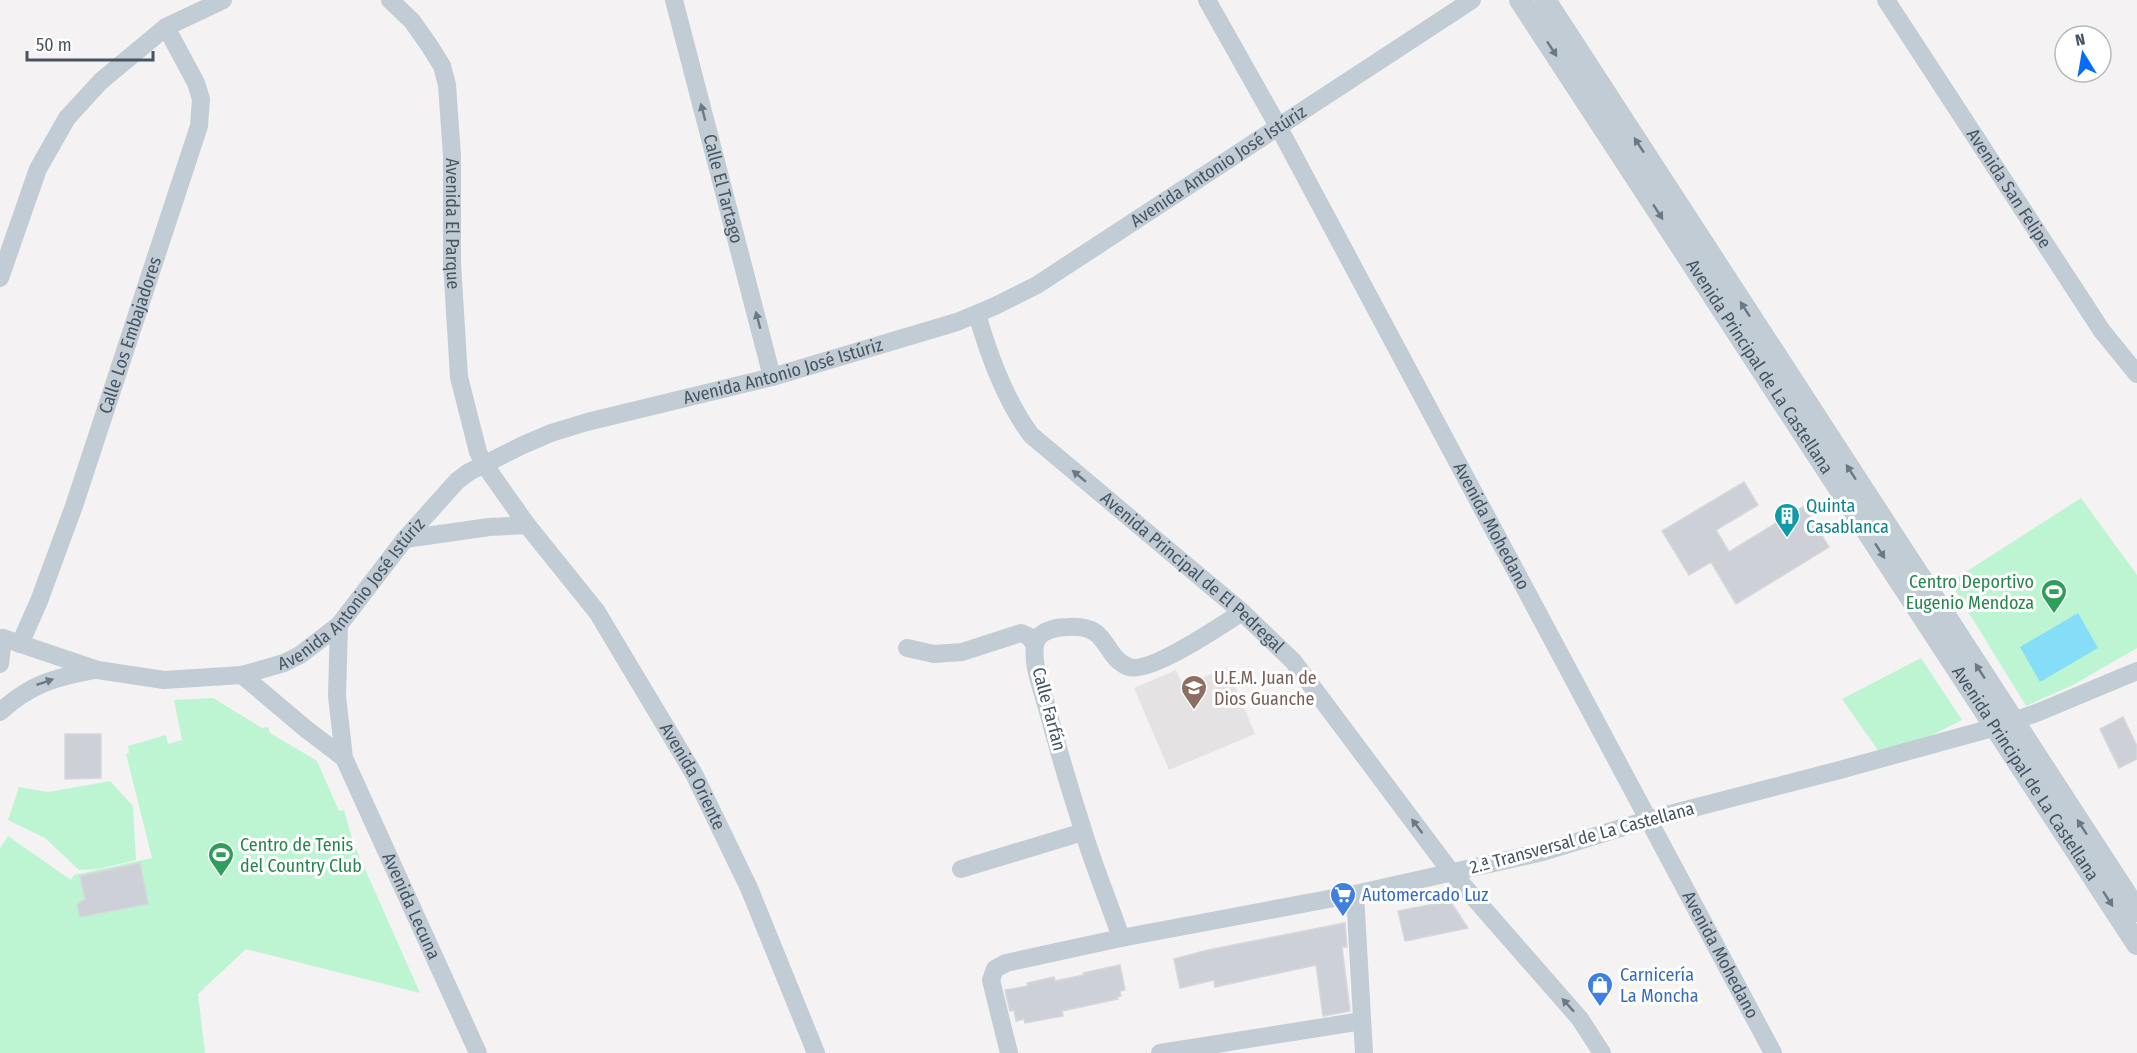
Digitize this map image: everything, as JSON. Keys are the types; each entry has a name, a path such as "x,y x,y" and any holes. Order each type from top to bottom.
{"street":[{"path":"0,278 38,169 67,118 108,75 166,27 223,0"},
{"name":"Avenida El Parque","path":"390,0 412,21 429,45 442,66 447,85 452,156 452,263 459,377 468,415 484,464"},
{"name":"Calle El Tartago","path":"675,0 772,377"},
{"name":"Avenida Mohedano","path":"1207,0 1278,126 1773,1053"},
{"name":"Avenida Antonio José Istúriz","path":"8,639 98,670 164,680 242,675 284,663 300,655 339,625 405,539 458,481 484,464 551,433 587,422 772,377 977,314 1037,285 1472,0"},
{"name":"Avenida Principal de La Castellana","path":"1520,0 2004,724 2137,911"},
{"name":"Avenida Principal de La Castellana","path":"1545,0 2004,724 2137,944"},
{"name":"Avenida San Felipe","path":"1886,0 2102,331 2137,374"},
{"name":"Calle Los Embajadores","path":"0,664 8,639 39,600 74,507 199,126 201,99 196,83 166,27"},
{"name":"Avenida Principal de El Pedregal","path":"977,314 985,342 1004,390 1031,435 1242,612 1293,661 1452,873 1580,1019 1602,1053"},
{"name":"Avenida Oriente","path":"484,464 527,525 597,612 694,774 749,888 816,1053"},
{"path":"405,539 489,526 527,525"},
{"name":"Calle Farfán","path":"1122,938 1083,832 1039,678 1035,644 1040,635 1047,631 1067,627 1085,627 1093,630 1105,641 1126,666 1136,669 1169,656 1242,612"},
{"name":"Avenida Lecuna","path":"339,625 337,696 345,758 478,1053"},
{"path":"907,648 934,654 962,652 1022,633 1035,644"},
{"name":"Avenida Antonio José Istúriz","path":"0,712 33,686 64,676 98,670"},
{"name":"2.ª Transversal de La Castellana","path":"1009,1053 991,980 995,969 1006,963 1122,938 1354,894 1543,852 1647,820 2004,724 2039,712 2137,671"},
{"name":"Avenida Lecuna","path":"242,675 306,729 345,758"},
{"path":"961,869 1083,832"},
{"path":"1354,894 1364,1053"},
{"path":"1160,1053 1362,1021"}],"shaded area":[{"name":"U.E.M. Juan de Dios Guanche","path":"1227,667 1255,734 1169,770 1134,688 1176,670 1183,686"}],"green space":[{"name":"Centro Deportivo Eugenio Mendoza","path":"2081,498 2137,575 2137,648 2073,685 2026,706 1950,582"},
{"path":"1921,658 1962,720 1884,759 1842,699"},
{"name":"Centro de Tenis del Country Club","path":"213,698 262,728 268,727 270,733 317,761 339,811 344,810 353,842 420,993 246,949 198,994 205,1053 0,1053 0,848 8,836 71,880 74,875 152,858 126,754 129,753 128,746 166,735 168,744 182,740 174,700"},
{"path":"110,781 133,806 136,860 98,869 79,870 45,838 8,820 19,787 48,792"}],"water":[{"path":"2078,613 2098,648 2040,682 2020,647"}],"building":[{"name":"Quinta Casablanca","path":"1744,482 1758,505 1716,530 1729,552 1804,506 1829,547 1736,604 1711,562 1689,575 1662,531"},
{"path":"2123,717 2137,746 2137,759 2119,768 2100,729"},
{"path":"65,734 101,734 101,778 65,779"},
{"path":"140,863 148,904 80,917 77,904 85,899 80,876"},
{"path":"1450,901 1468,928 1405,941 1398,911"},
{"path":"1345,923 1347,947 1342,947 1350,1011 1323,1016 1316,965 1215,987 1214,980 1180,988 1174,959 1208,950"},
{"path":"1120,965 1125,990 1120,991 1121,996 1117,997 1118,999 1062,1011 1063,1016 1025,1023 1024,1019 1016,1021 1014,1010 1010,1011 1005,990 1028,986 1027,983 1054,977 1055,981"}],"place":[{"name":"Quinta Casablanca","path":"1787,539"},
{"name":"Centro Deportivo Eugenio Mendoza","path":"2054,615"},
{"name":"U.E.M. Juan de Dios Guanche","path":"1194,711"},
{"name":"Centro de Tenis del Country Club","path":"221,878"},
{"name":"Automercado Luz","path":"1343,918"},
{"name":"Carnicería La Moncha","path":"1600,1008"}]}
